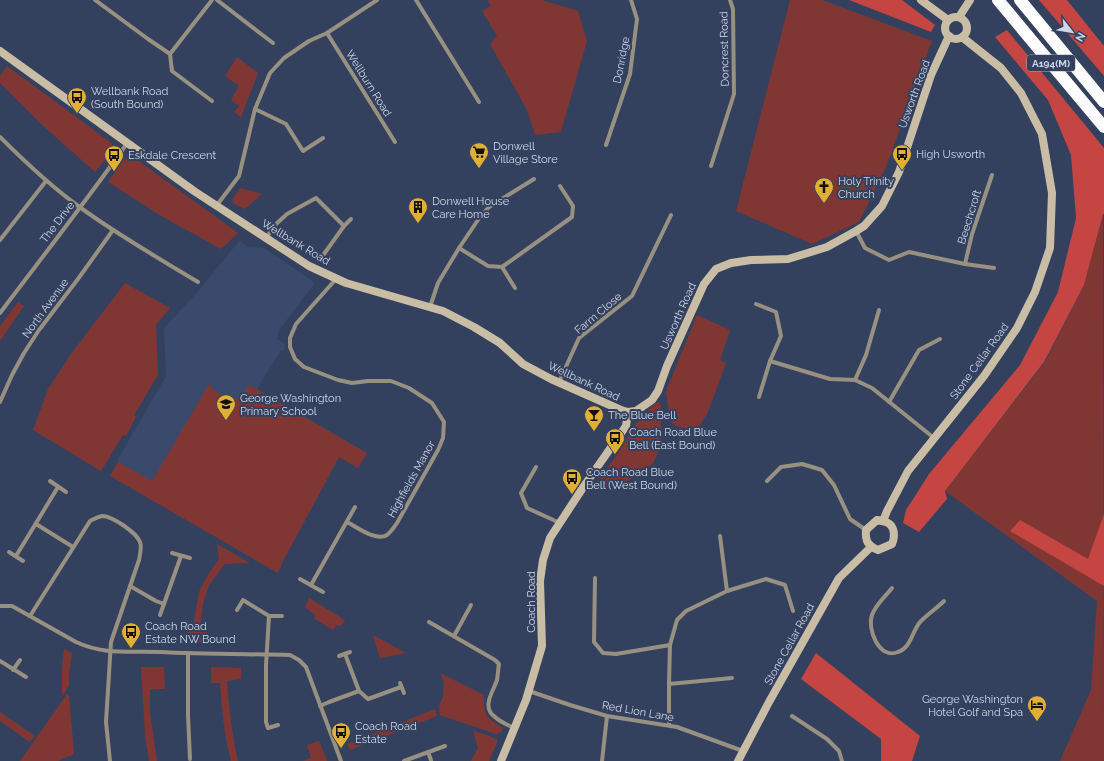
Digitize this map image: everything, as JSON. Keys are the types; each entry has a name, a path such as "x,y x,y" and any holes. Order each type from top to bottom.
{"highway":[{"name":"A194(M)","path":"998,0 1104,127"},
{"name":"A194(M)","path":"1020,0 1104,102"}],"street":[{"path":"95,0 170,54"},
{"path":"212,0 170,54 172,71 212,101"},
{"path":"217,0 273,43"},
{"path":"217,205 239,176 255,110 270,73 284,58 309,41 327,33 377,0"},
{"path":"416,0 479,102"},
{"name":"Donridge","path":"606,145 630,74 637,19 631,0"},
{"name":"Doncrest Road","path":"711,166 734,94 733,9 730,0"},
{"path":"921,0 948,20"},
{"path":"959,17 970,0"},
{"path":"954,17 959,17 965,21 966,31 962,37 957,38 949,36 946,30 946,23 948,20 954,17"},
{"name":"Wellburn Road","path":"327,33 395,142"},
{"name":"Usworth Road","path":"628,412 636,411 652,400 658,391 667,366 704,284 716,269 731,262 751,260 788,260 827,247 864,226 882,206 894,182 931,75 949,36"},
{"name":"Stone Cellar Road","path":"883,521 908,471 984,376 1016,328 1035,292 1050,248 1052,193 1042,134 1021,93 1001,68 962,37"},
{"name":"Wellbank Road","path":"1,55 128,142 194,191 309,266 346,283 443,311 474,326 500,343 523,364 550,379 628,412"},
{"path":"255,110 286,124 303,151 323,138"},
{"path":"0,137 46,181 80,207 113,230 198,282"},
{"name":"The Drive","path":"0,313 102,180 128,142"},
{"name":"Beechcroft","path":"965,264 972,234 992,176"},
{"path":"430,307 438,283 480,217 489,207 534,179"},
{"path":"0,240 46,181"},
{"path":"459,248 488,266 502,267 572,218 573,206 560,186"},
{"path":"266,238 276,224 287,214 316,198 344,226"},
{"name":"Farm Close","path":"559,382 579,338 632,296 672,215"},
{"path":"324,254 344,226 351,219"},
{"name":"North Avenue","path":"0,402 12,375 39,330 113,230"},
{"path":"856,231 865,248 889,260 909,252 965,264 994,268"},
{"path":"502,267 515,288"},
{"name":"Highfields Manor","path":"336,278 296,324 290,338 290,346 295,359 304,367 327,376 352,383 391,381 409,388 432,403 444,422 443,438 438,450 398,523 390,532 386,536 373,536 347,522"},
{"path":"756,304 776,312 780,336 770,360 759,397"},
{"path":"855,380 866,355 879,310"},
{"path":"889,402 919,350 940,339"},
{"path":"770,360 830,379 855,380 872,388 934,439"},
{"name":"Coach Road","path":"501,761 529,691 542,646 540,581 543,560 550,538 626,426 628,412"},
{"path":"767,481 781,467 802,464 822,470 834,485 850,519 866,530"},
{"path":"536,467 521,493 527,508 560,523"},
{"path":"50,481 66,492"},
{"path":"16,556 58,487"},
{"path":"310,585 355,507"},
{"path":"30,616 90,521 103,516 133,532 140,542 139,560 111,642 106,722 110,761"},
{"path":"878,520 887,522 893,528 894,538 892,544 878,550 871,547 865,538 866,530 878,520"},
{"path":"36,524 73,547"},
{"path":"720,536 728,591"},
{"name":"Stone Cellar Road","path":"738,761 769,702 839,578 871,547"},
{"path":"9,552 23,561"},
{"path":"172,553 190,558"},
{"path":"160,615 181,556"},
{"path":"595,578 594,642 603,653 616,654 670,645"},
{"path":"300,579 323,592"},
{"path":"669,725 670,645 678,620 686,611 728,591 766,579 785,585 793,611"},
{"path":"130,586 164,604"},
{"path":"892,588 878,604 872,616 871,631 875,640 882,649 890,654 905,648 920,622 944,601"},
{"path":"237,610 243,600 269,616 282,616"},
{"path":"454,636 471,605"},
{"path":"0,606 12,606 65,637 86,647 110,652 290,655 299,660 306,667 341,761"},
{"path":"269,616 266,722 268,728 278,725"},
{"path":"429,622 496,660 498,664 497,679 490,695 488,703 489,711 494,717 514,728"},
{"path":"339,656 350,652"},
{"path":"188,653 190,760 196,761"},
{"path":"345,654 359,692 368,699 400,685 404,693"},
{"path":"14,670 20,660"},
{"path":"0,661 26,677"},
{"path":"669,684 732,678"},
{"name":"Red Lion Lane","path":"529,691 607,716 677,727 743,751"},
{"path":"320,706 359,692"},
{"path":"602,761 607,716"},
{"path":"792,716 826,739 839,751 842,761"},
{"path":"404,761 445,746"},
{"path":"428,752 431,760"}],"shaded area":[{"path":"488,0 542,0 578,11 587,41 561,132 535,135 527,110 490,44 497,36 482,11 491,6"},
{"path":"790,0 822,0 932,41 886,167 859,222 812,244 736,211"},
{"path":"849,0 902,0 935,25 931,32"},
{"path":"1039,0 1067,0 1104,46 1104,76"},
{"path":"1007,30 1104,148 1104,214 1084,285 1044,362 945,491 947,499 919,532 903,523 906,510 929,474 1020,365 1058,292 1076,218 1071,155 1048,100 995,37"},
{"path":"237,57 258,73 241,117 234,112 239,106 231,100 239,86 225,76"},
{"path":"7,66 110,142 113,146 112,151 95,172 40,123 0,83 0,76"},
{"path":"128,158 136,159 238,233 221,249 163,217 108,182 123,161"},
{"path":"240,188 262,194 245,209 232,202"},
{"path":"1103,214 1104,761 1060,761 1091,690 1097,601 945,491 1045,362 1084,285"},
{"name":"George Washington Primary School","path":"240,240 247,247 264,248 315,283 279,330 277,339 285,344 284,351 281,350 257,389 367,453 358,468 339,457 283,561 117,461 166,376 164,328 193,297"},
{"path":"125,283 170,308 156,325 158,375 134,415 136,417 126,436 123,435 101,471 33,430 48,389 71,354"},
{"path":"18,302 24,306 0,341 0,326"},
{"path":"697,315 730,330 720,360 726,363 708,412 699,427 693,430 675,426 670,420 666,391"},
{"path":"209,384 212,388 223,395 241,399 249,385 367,453 358,468 339,457 278,573 110,476 118,462 152,481"},
{"path":"658,401 661,406 661,435 656,457 653,463 633,478 616,486 597,487 596,483 617,455 640,418"},
{"path":"1104,514 1104,586 1010,531 1020,520 1088,559"},
{"path":"217,544 250,563 225,564 209,585 203,604 200,626 201,629 219,642 179,642 193,627 199,592 207,576 219,559"},
{"path":"309,598 345,620 341,626 337,625 333,630 315,619 315,615 305,607"},
{"path":"373,635 406,653 380,658"},
{"path":"64,649 72,653 69,685 62,697 62,668"},
{"path":"816,653 920,736 912,761 881,761 881,739 801,679"},
{"path":"141,667 164,667 165,689 150,689 150,713 157,761 149,761 145,736"},
{"path":"211,667 241,668 241,679 227,681 231,721 238,761 231,761 225,732 220,683 211,683"},
{"path":"440,673 484,695 485,712 492,721 503,728 501,732 496,734 440,715 439,706 443,697 444,682"},
{"path":"67,694 69,695 74,754 58,761 20,761"},
{"path":"435,709 437,716 350,750 347,744"},
{"path":"0,712 35,736 30,742 0,721"},
{"path":"473,731 498,740 489,761 471,761 478,748"},
{"path":"319,741 327,761 303,761 311,758 307,745"}],"place":[{"name":"Wellbank Road (South Bound)","path":"77,114"},
{"name":"Donwell Village Store","path":"479,169"},
{"name":"High Usworth","path":"902,171"},
{"name":"Eskdale Crescent","path":"114,172"},
{"name":"Holy Trinity Church","path":"824,204"},
{"name":"Donwell House Care Home","path":"418,224"},
{"name":"George Washington Primary School","path":"226,421"},
{"name":"The Blue Bell","path":"594,432"},
{"name":"Coach Road Blue Bell (East Bound)","path":"615,455"},
{"name":"Coach Road Blue Bell (West Bound)","path":"572,495"},
{"name":"Coach Road Estate NW Bound","path":"131,649"},
{"name":"George Washington Hotel Golf and Spa","path":"1037,722"},
{"name":"Coach Road Estate","path":"341,749"}]}
